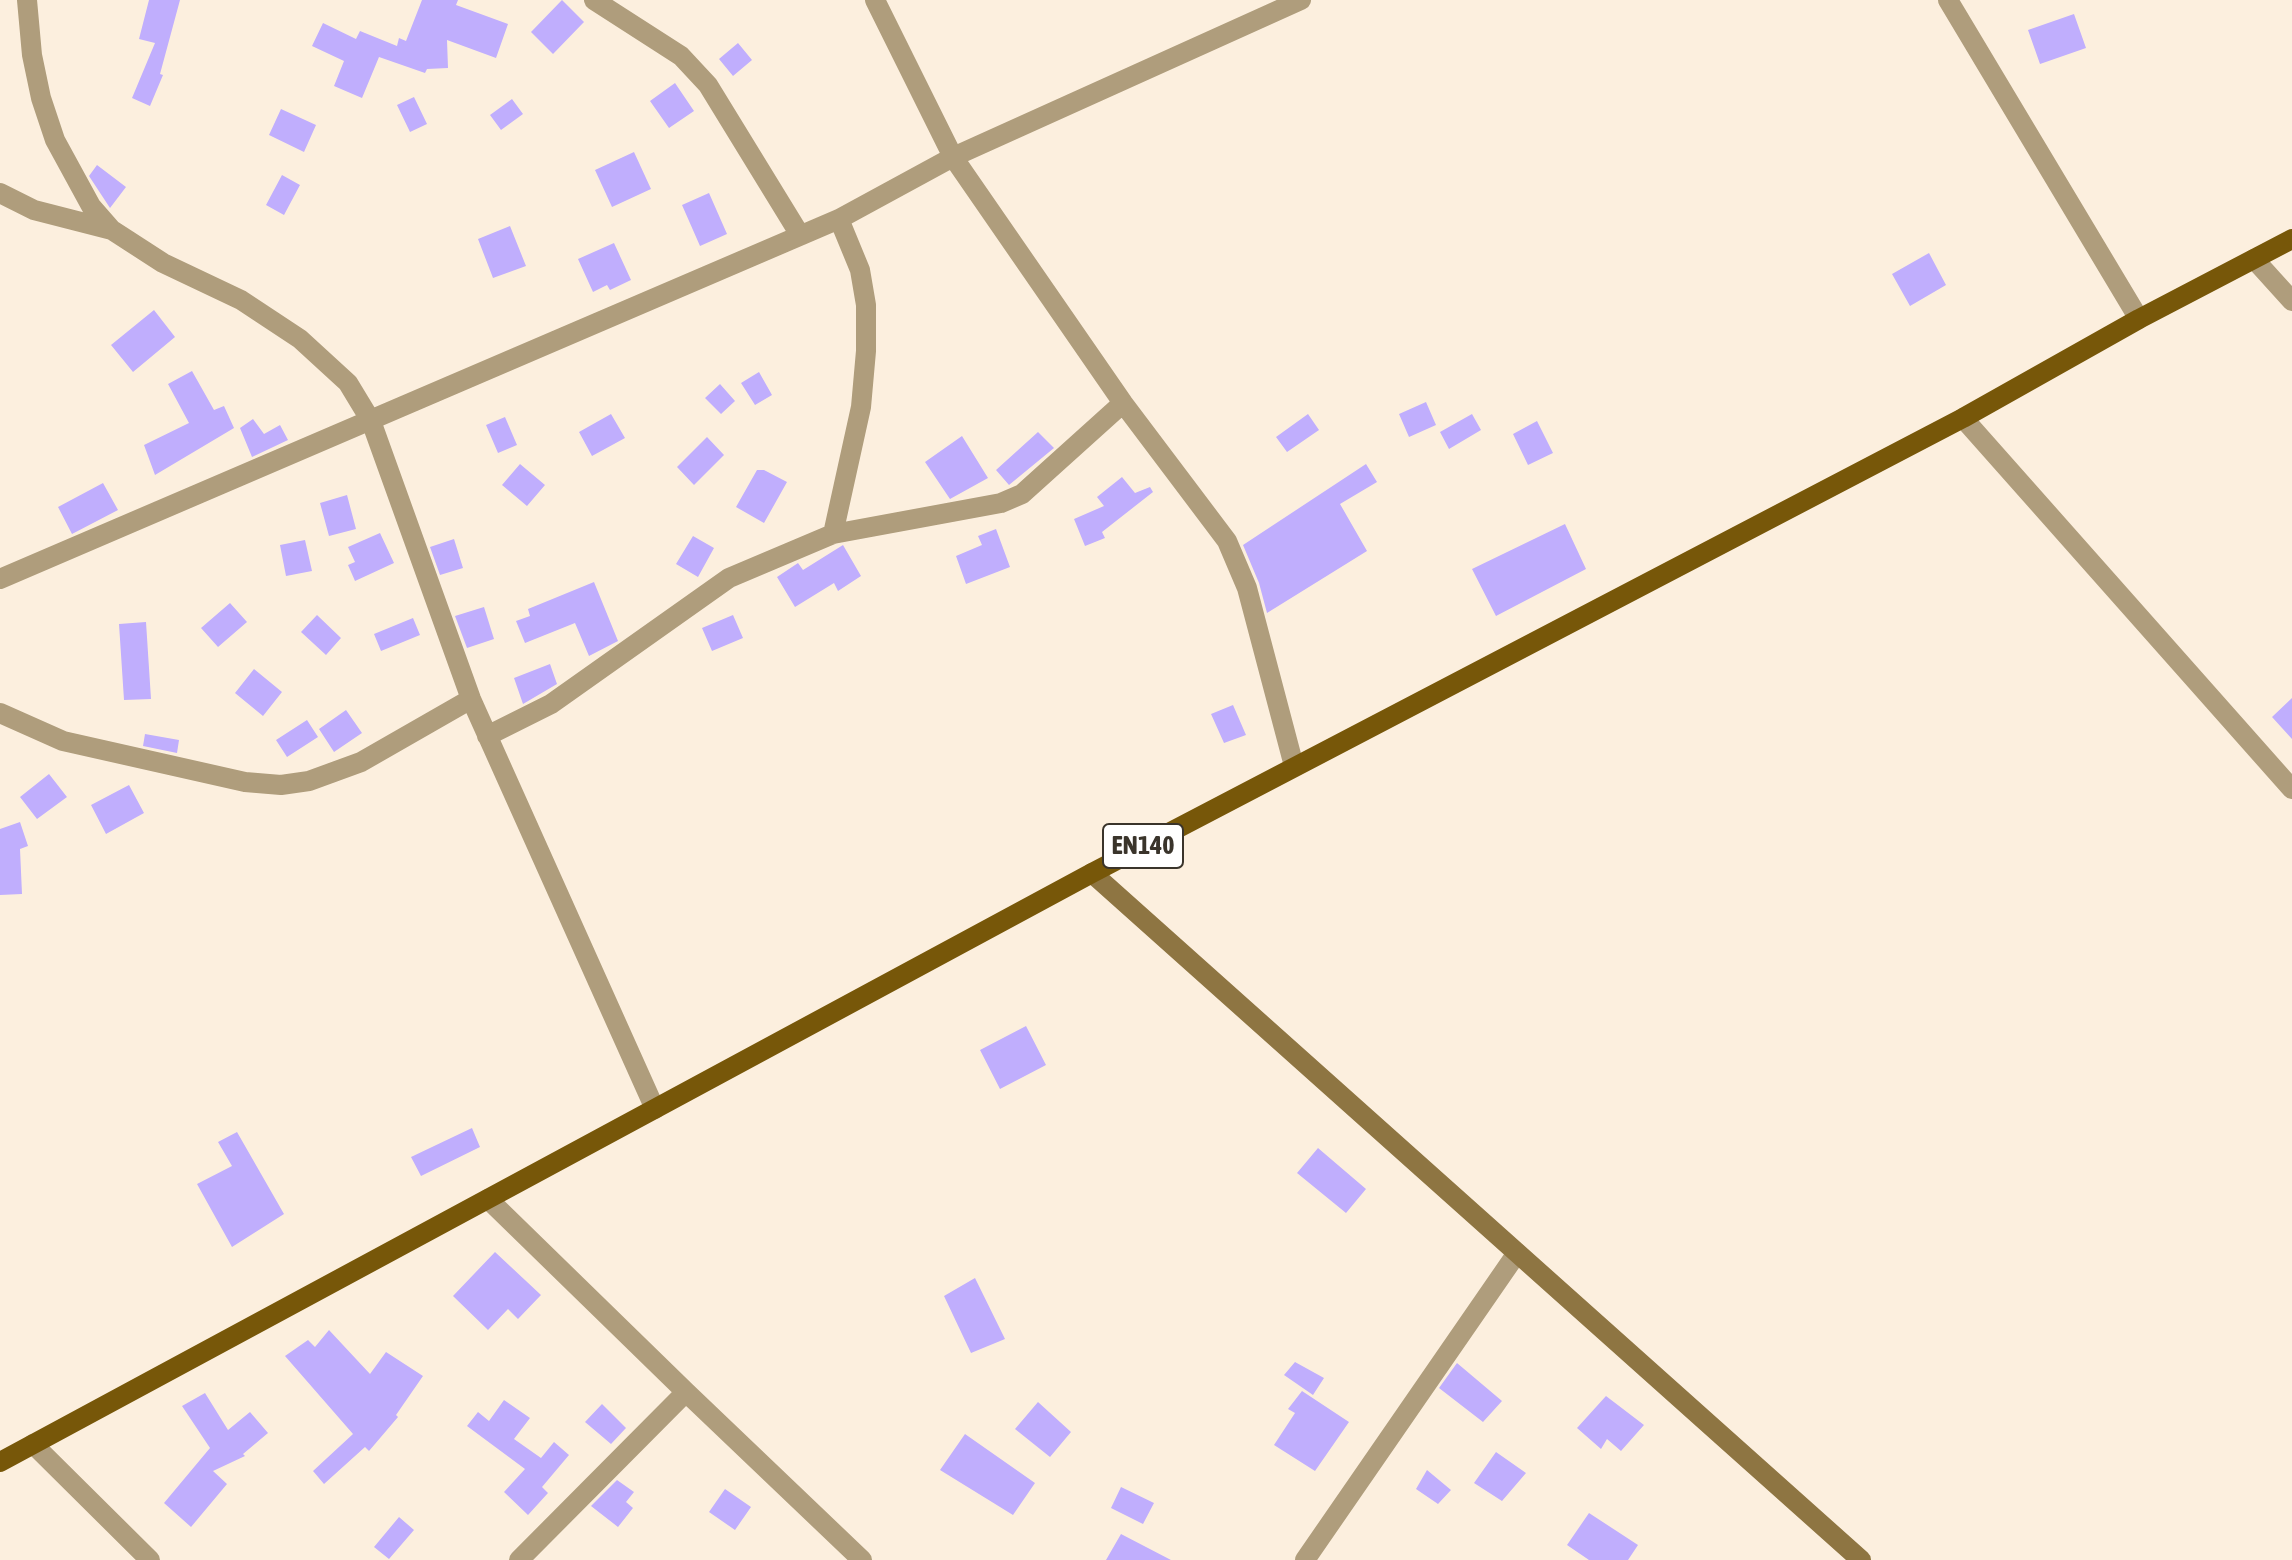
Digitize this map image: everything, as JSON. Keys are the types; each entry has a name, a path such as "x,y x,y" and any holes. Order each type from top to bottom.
{"main road":[{"name":"EN140","path":"0,1462 1092,873 1963,418 2139,319 2292,239"}],"street":[{"path":"27,0 32,55 41,98 55,140 91,206 112,230 163,263 241,300 300,339 348,383 371,421 471,699 655,1109"},
{"path":"594,0 681,56 708,85 800,235"},
{"path":"875,0 953,157 1123,403 1227,541 1247,588 1294,766"},
{"path":"0,579 839,219 953,157 1274,5 1301,0"},
{"path":"1948,0 2139,319"},
{"path":"0,193 34,210 112,230"},
{"path":"833,534 861,407 866,351 866,305 860,270 839,219"},
{"path":"2254,259 2292,301"},
{"path":"487,736 551,704 729,578 833,534 1001,503 1022,494 1123,403"},
{"path":"1963,418 2292,789"},
{"path":"0,713 63,741 245,782 281,785 309,781 361,762 471,699"},
{"path":"1092,873 1861,1560"},
{"path":"488,1199 862,1560"},
{"path":"1305,1560 1517,1253"},
{"path":"519,1560 686,1392"},
{"path":"33,1444 150,1560"}],"building":[{"path":"149,0 180,0 160,74 163,75 150,106 132,98 155,43 139,39"},
{"path":"422,0 458,0 456,5 508,24 496,58 447,40 448,68 427,69 425,73 379,57 362,98 334,86 344,61 312,46 323,23 356,39 360,31 397,46 399,38 406,41"},
{"path":"562,0 584,22 553,54 531,32"},
{"path":"2074,14 2086,48 2040,64 2028,30"},
{"path":"738,43 752,60 733,76 719,59"},
{"path":"675,83 694,111 669,128 650,101"},
{"path":"414,97 427,124 410,132 397,105"},
{"path":"512,99 523,114 501,130 490,115"},
{"path":"281,109 316,125 304,152 269,135"},
{"path":"634,152 651,189 612,207 595,170"},
{"path":"97,165 126,187 110,208 89,176"},
{"path":"282,175 300,185 284,215 266,205"},
{"path":"709,193 727,234 700,246 682,205"},
{"path":"510,226 526,266 493,278 478,239"},
{"path":"614,243 631,280 610,290 607,285 593,292 578,259"},
{"path":"1929,253 1946,285 1910,306 1892,274"},
{"path":"154,310 175,337 133,372 111,345"},
{"path":"192,371 214,410 224,406 234,428 155,475 144,445 189,423 168,384"},
{"path":"759,372 772,395 755,405 741,383"},
{"path":"720,384 735,401 721,414 705,398"},
{"path":"1426,402 1436,425 1409,437 1399,414"},
{"path":"611,414 625,438 592,456 579,432"},
{"path":"1308,414 1319,430 1287,452 1276,437"},
{"path":"1472,414 1481,430 1449,449 1440,432"},
{"path":"505,417 517,445 498,453 486,425"},
{"path":"253,419 264,434 280,425 288,440 252,457 240,428"},
{"path":"1537,421 1553,453 1528,465 1513,434"},
{"path":"1038,432 1054,448 1009,485 996,470"},
{"path":"962,436 988,478 950,499 925,462"},
{"path":"707,437 724,455 694,485 677,467"},
{"path":"520,464 545,485 527,506 502,485"},
{"path":"1366,464 1377,482 1340,504 1367,551 1267,613 1259,583 1243,545"},
{"path":"757,470 764,470 787,482 764,523 736,507"},
{"path":"1122,477 1135,493 1150,487 1153,492 1102,532 1105,538 1085,546 1074,519 1104,506 1097,497"},
{"path":"103,483 118,510 72,534 58,507"},
{"path":"347,495 356,529 329,536 320,503"},
{"path":"1565,524 1586,569 1496,616 1472,569"},
{"path":"996,529 1010,567 966,584 956,556 982,545 978,536"},
{"path":"380,533 394,563 355,581 348,565 355,562 348,547"},
{"path":"693,536 714,548 698,577 676,564"},
{"path":"454,539 463,568 440,575 430,547"},
{"path":"305,540 312,571 286,576 280,545"},
{"path":"843,545 861,576 838,591 834,583 795,607 777,577 798,563 803,570"},
{"path":"594,582 618,641 589,656 575,623 525,643 516,621 530,616 528,609"},
{"path":"230,603 247,622 218,647 201,628"},
{"path":"484,607 494,639 467,648 455,616"},
{"path":"317,615 341,638 326,655 301,632"},
{"path":"733,615 743,638 712,651 702,628"},
{"path":"413,618 420,635 381,651 374,634"},
{"path":"146,622 151,699 124,700 119,624"},
{"path":"550,664 557,684 523,704 514,678"},
{"path":"254,669 282,692 263,716 235,693"},
{"path":"2292,698 2292,739 2272,717"},
{"path":"1233,705 1246,735 1224,743 1211,714"},
{"path":"346,710 362,733 334,752 319,729"},
{"path":"307,720 318,737 287,757 276,740"},
{"path":"145,734 179,740 177,753 143,746"},
{"path":"49,774 67,797 37,819 20,797"},
{"path":"129,785 144,813 106,834 91,805"},
{"path":"20,822 28,846 20,849 22,894 0,895 0,829"},
{"path":"1026,1026 1046,1065 1000,1089 980,1050"},
{"path":"472,1128 480,1147 421,1176 411,1157"},
{"path":"237,1132 284,1214 232,1247 197,1184 232,1166 218,1142"},
{"path":"1318,1148 1366,1189 1346,1213 1297,1173"},
{"path":"495,1252 541,1295 518,1319 508,1309 488,1330 453,1296"},
{"path":"975,1278 1005,1339 971,1353 944,1296"},
{"path":"329,1330 370,1374 386,1352 423,1376 396,1415 398,1417 369,1451 365,1447 324,1484 313,1471 353,1434 285,1356 308,1340 315,1347"},
{"path":"1295,1362 1324,1378 1313,1395 1284,1375"},
{"path":"1457,1363 1502,1401 1483,1422 1439,1388"},
{"path":"1302,1391 1349,1422 1315,1471 1274,1445 1295,1413 1288,1409"},
{"path":"205,1393 228,1430 250,1412 268,1433 243,1454 245,1456 213,1471 227,1484 191,1527 164,1503 210,1448 182,1406"},
{"path":"1606,1396 1644,1425 1621,1451 1607,1439 1601,1449 1577,1428"},
{"path":"504,1400 530,1418 514,1439 541,1458 554,1442 569,1455 542,1487 548,1493 528,1515 504,1492 525,1469 467,1426 478,1412 489,1421"},
{"path":"1038,1402 1071,1432 1050,1457 1015,1429"},
{"path":"602,1404 626,1428 611,1444 585,1422"},
{"path":"965,1434 1035,1483 1013,1515 940,1470"},
{"path":"1496,1452 1526,1473 1502,1501 1474,1483"},
{"path":"1427,1470 1451,1490 1438,1504 1416,1489"},
{"path":"617,1480 634,1492 626,1502 633,1508 618,1527 591,1506"},
{"path":"1121,1487 1154,1503 1143,1524 1111,1508"},
{"path":"725,1489 751,1507 735,1530 709,1512"},
{"path":"1589,1513 1638,1545 1628,1560 1589,1560 1567,1545"},
{"path":"399,1517 414,1530 389,1559 374,1547"},
{"path":"1121,1534 1171,1560 1106,1560"}]}
